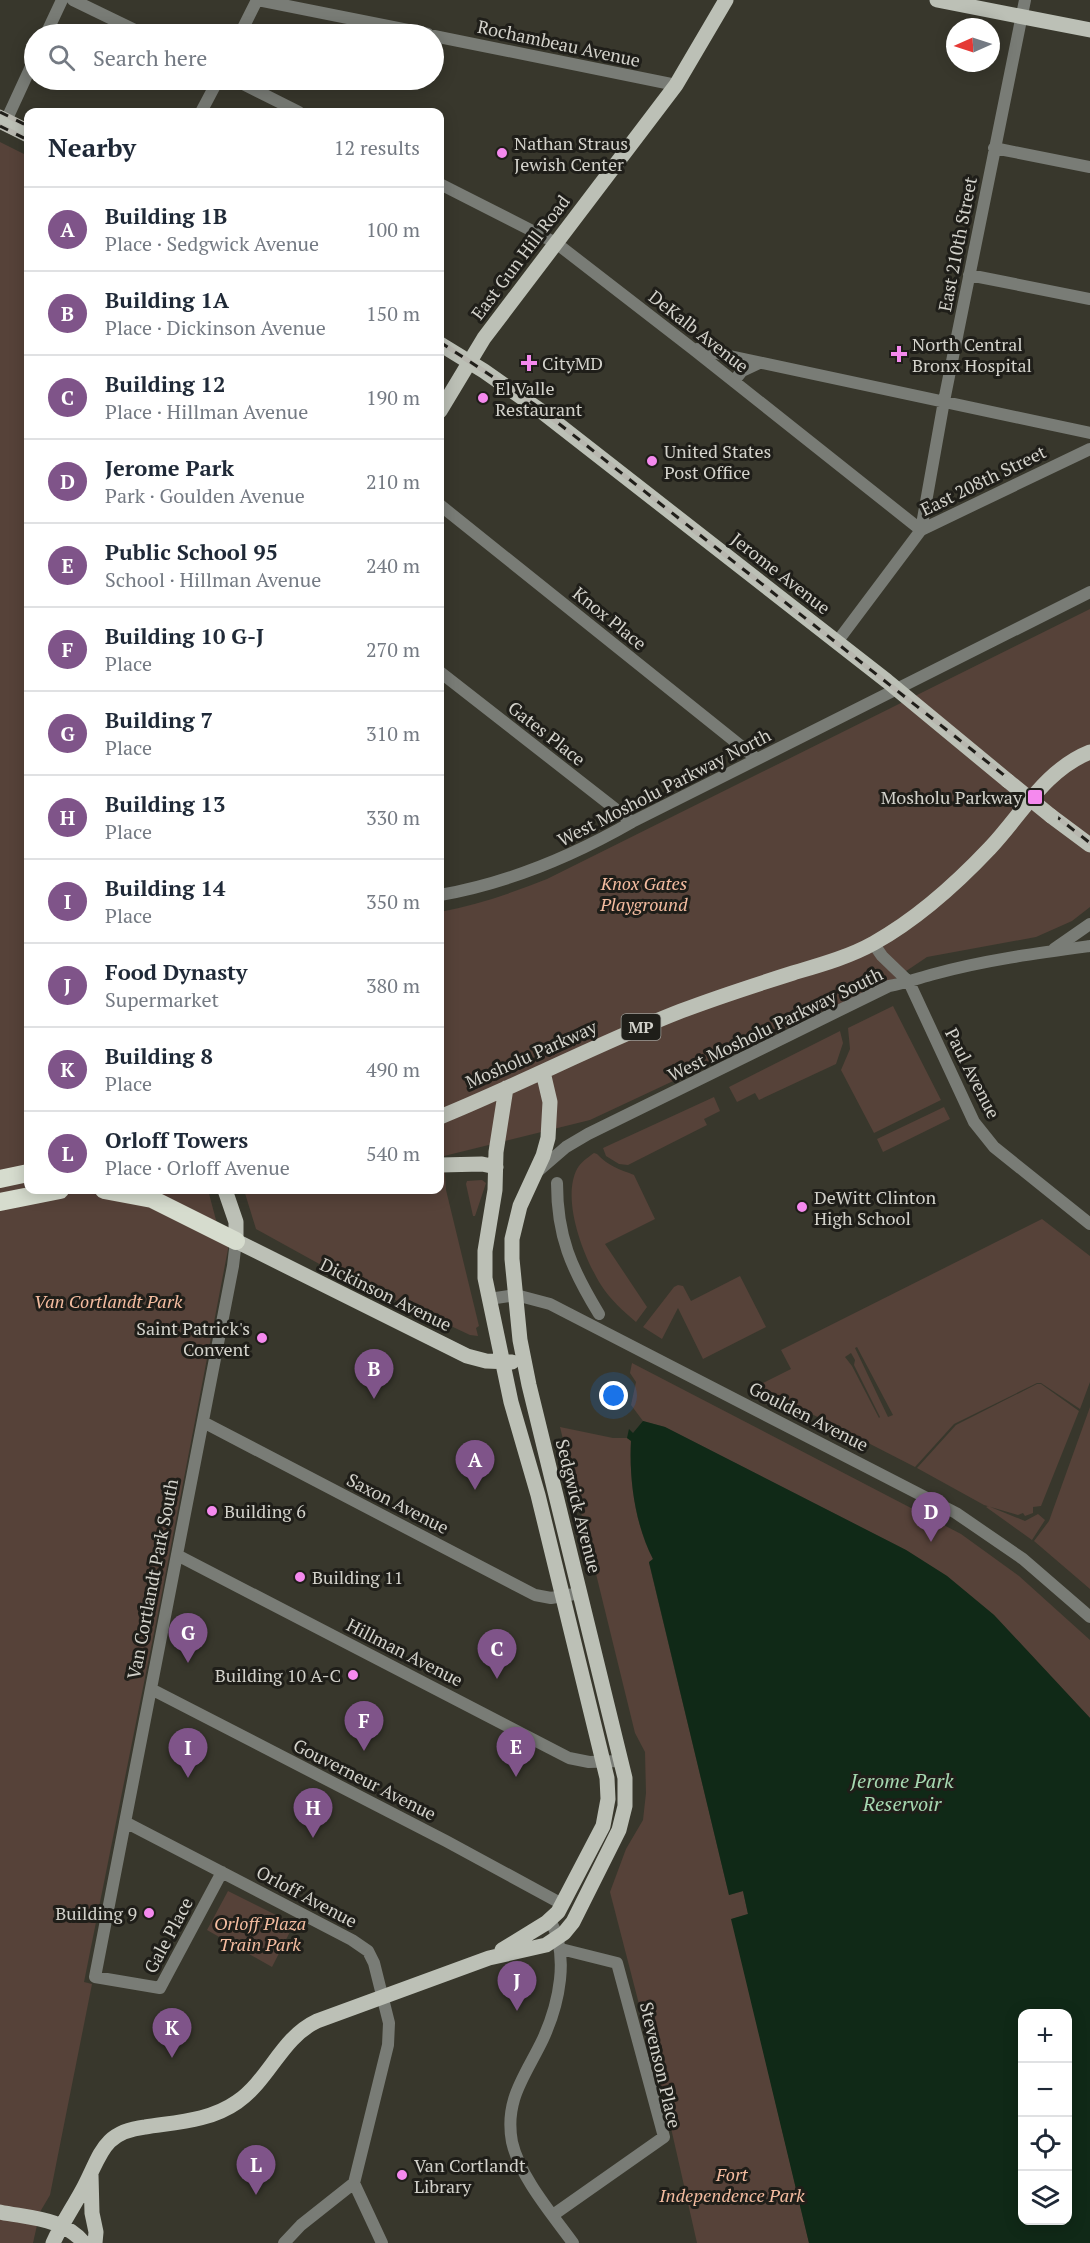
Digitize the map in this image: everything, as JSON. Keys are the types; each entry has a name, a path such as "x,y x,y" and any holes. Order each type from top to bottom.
{"highway":[{"path":"0,1179 24,1174"},
{"path":"0,1202 40,1194"},
{"path":"135,1194 161,1202 236,1241"}],"main road":[{"name":"East Gun Hill Road","path":"444,404 468,361 676,85 726,0"},
{"path":"938,0 1090,30"},
{"path":"2,122 24,133"},
{"name":"Jerome Avenue","path":"444,346 541,411 897,689 1051,816 1090,845"},
{"name":"Mosholu Parkway","path":"444,1116 654,1022 709,1001 827,962 873,943 908,920 961,876 990,848 1049,777 1068,762 1090,752"},
{"path":"1068,762 1090,762"},
{"name":"Sedgwick Avenue","path":"543,1072 549,1095 550,1119 545,1147 520,1206 513,1229 512,1248 516,1294 524,1363 626,1789 624,1813 619,1830 573,1922 560,1943"},
{"name":"Sedgwick Avenue","path":"506,1089 499,1127 495,1190 484,1260 489,1299 511,1402 534,1480 608,1784 606,1817 600,1833 562,1904 550,1920"},
{"path":"444,1165 482,1164 496,1167"},
{"name":"Van Cortlandt Park South","path":"226,1194 236,1222 236,1241"},
{"name":"Dickinson Avenue","path":"236,1241 467,1356 524,1363"},
{"path":"489,1958 550,1920"},
{"path":"53,2243 61,2224 85,2186 99,2153 118,2135 144,2127 196,2120 225,2109 241,2099 256,2085 300,2031 329,2016 489,1958 560,1943"},
{"path":"91,2172 95,2243"},
{"path":"0,2212 61,2224 84,2243"}],"street":[{"path":"51,24 62,0"},
{"path":"73,0 123,24"},
{"path":"245,24 258,0 378,24"},
{"name":"East 210th Street","path":"921,530 944,401 1025,0"},
{"name":"Rochambeau Avenue","path":"444,38 676,85"},
{"path":"2,122 24,79"},
{"path":"203,108 213,90"},
{"path":"255,90 291,108"},
{"path":"994,148 1090,167"},
{"name":"DeKalb Avenue","path":"444,186 556,243 921,530"},
{"path":"969,275 1090,299"},
{"path":"693,349 1090,433"},
{"path":"734,381 748,366 760,363"},
{"name":"East 208th Street","path":"837,642 921,530 1090,449"},
{"name":"Knox Place","path":"444,508 758,759"},
{"name":"West Mosholu Parkway North","path":"444,894 498,882 535,870 590,845 1090,592"},
{"name":"Gates Place","path":"444,675 632,822"},
{"name":"West Mosholu Parkway South","path":"1049,951 1090,924"},
{"name":"Paul Avenue","path":"873,943 882,956 909,982 974,1122 994,1147 1090,1224"},
{"name":"West Mosholu Parkway South","path":"535,1174 566,1147 594,1131 889,986 933,974 1049,951 1090,946"},
{"path":"557,1182 560,1227 567,1252 578,1279 599,1314"},
{"name":"Van Cortlandt Park South","path":"95,1977 236,1241"},
{"name":"Goulden Avenue","path":"489,1299 516,1294 557,1307 934,1500 1010,1550 1090,1617"},
{"name":"Saxon Avenue","path":"203,1422 535,1595 551,1598 580,1593"},
{"name":"Hillman Avenue","path":"177,1555 564,1756 584,1762 621,1761"},
{"name":"Gouverneur Avenue","path":"151,1689 446,1841 562,1904"},
{"name":"Orloff Avenue","path":"125,1822 364,1947 374,1963 389,2023 389,2038 354,2183"},
{"name":"Gale Place","path":"95,1977 160,1988 222,1872"},
{"path":"550,1920 560,1943 559,1979 550,2019 542,2041 520,2080 511,2117 513,2143 518,2161 552,2215 573,2243"},
{"name":"Stevenson Place","path":"552,2215 664,2137 617,1963 560,1943"},
{"path":"284,2243 301,2225 354,2183 382,2243"}],"green space":[{"name":"Van Cortlandt Park","path":"0,142 24,154 24,1194 209,1194 216,1220 229,1244 84,1982 92,1984 50,2195 40,2212 33,2243 0,2243"},
{"name":"Knox Gates Playground","path":"1090,609 1090,907 1072,921 1036,937 927,957 884,986 837,1009 829,1008 590,1120 444,1156 444,911 494,898 547,879"},
{"path":"893,1006 941,1100 874,1133 841,1070 850,1049 848,1028"},
{"path":"840,1031 843,1043 836,1064 759,1100 755,1093 737,1102 729,1087"},
{"path":"714,1097 720,1111 704,1119 707,1125 628,1165 619,1164 606,1156 603,1148"},
{"path":"944,1107 950,1119 883,1152 877,1139"},
{"path":"594,1153 619,1169 634,1175 655,1219 605,1244 647,1307 636,1322 608,1295 594,1274 582,1245 573,1212 573,1182 577,1169"},
{"path":"444,1156 446,1190 479,1326 476,1328 478,1336 470,1335 323,1266 256,1229 245,1194 444,1194"},
{"path":"482,1180 486,1183 475,1216 473,1216 466,1184 467,1181"},
{"path":"1042,1219 1090,1256 1090,1382 1080,1409 1041,1383 1037,1383 954,1424 915,1467 757,1386 791,1369 781,1350","holes":["857,1347 893,1415 888,1417 855,1348","851,1353 855,1360 854,1365 879,1418 845,1357"]},
{"path":"740,1276 766,1327 703,1359 678,1308 662,1339 643,1327 674,1287 683,1286 691,1301"},
{"path":"632,1363 961,1534 1019,1576 1090,1640 1090,1718 994,1615 947,1576 906,1550 665,1427 643,1421 631,1405 636,1382 630,1373"},
{"path":"1041,1384 1079,1411 1041,1506 1033,1507 1033,1513 1025,1516 1023,1513 1018,1515 984,1505 917,1468 956,1425"},
{"path":"1090,1407 1090,1589 1034,1541 1049,1521"},
{"name":"Fort Independence Park","path":"560,1427 631,1440 632,1486 638,1517 653,1559 649,1563 729,1895 743,1891 748,1914 732,1919 809,2243 697,2243 671,2128 610,1892 626,1849 643,1820 646,1793 645,1752 635,1733"},
{"path":"986,1507 1025,1521 1038,1514 1045,1520 1032,1540"},
{"name":"Orloff Plaza Train Park","path":"228,1891 294,1924 272,1967 207,1930"}],"water":[{"name":"Jerome Park Reservoir","path":"643,1421 665,1427 906,1550 947,1576 994,1615 1090,1718 1090,2243 809,2243 731,1919 748,1914 743,1891 729,1895 649,1562 653,1559 634,1501 631,1441 627,1438 629,1429 633,1433"}],"railway":[{"path":"0,112 24,124"},
{"path":"0,126 24,138"},
{"path":"444,345 534,404 1090,843"}],"place":[{"name":"Nathan Straus Jewish Center","path":"502,153"},
{"name":"North Central Bronx Hospital","path":"899,354"},
{"name":"CityMD","path":"529,363"},
{"name":"El Valle Restaurant","path":"483,398"},
{"name":"United States Post Office","path":"652,461"},
{"name":"Mosholu Parkway","path":"1035,797"},
{"name":"DeWitt Clinton High School","path":"802,1207"},
{"name":"Saint Patrick's Convent","path":"262,1338"},
{"name":"Building 1A","path":"374,1399"},
{"name":"Building 1B","path":"475,1490"},
{"name":"Building 6","path":"212,1511"},
{"name":"Jerome Park","path":"931,1542"},
{"name":"Building 11","path":"300,1577"},
{"name":"Building 7","path":"188,1663"},
{"name":"Building 10 A-C","path":"353,1675"},
{"name":"Building 12","path":"497,1679"},
{"name":"Building 10 G-J","path":"364,1751"},
{"name":"Public School 95","path":"516,1777"},
{"name":"Building 14","path":"188,1778"},
{"name":"Building 13","path":"313,1838"},
{"name":"Building 9","path":"149,1913"},
{"name":"Food Dynasty","path":"517,2011"},
{"name":"Building 8","path":"172,2058"},
{"name":"Van Cortlandt Library","path":"402,2175"},
{"name":"Orloff Towers","path":"256,2195"}]}
